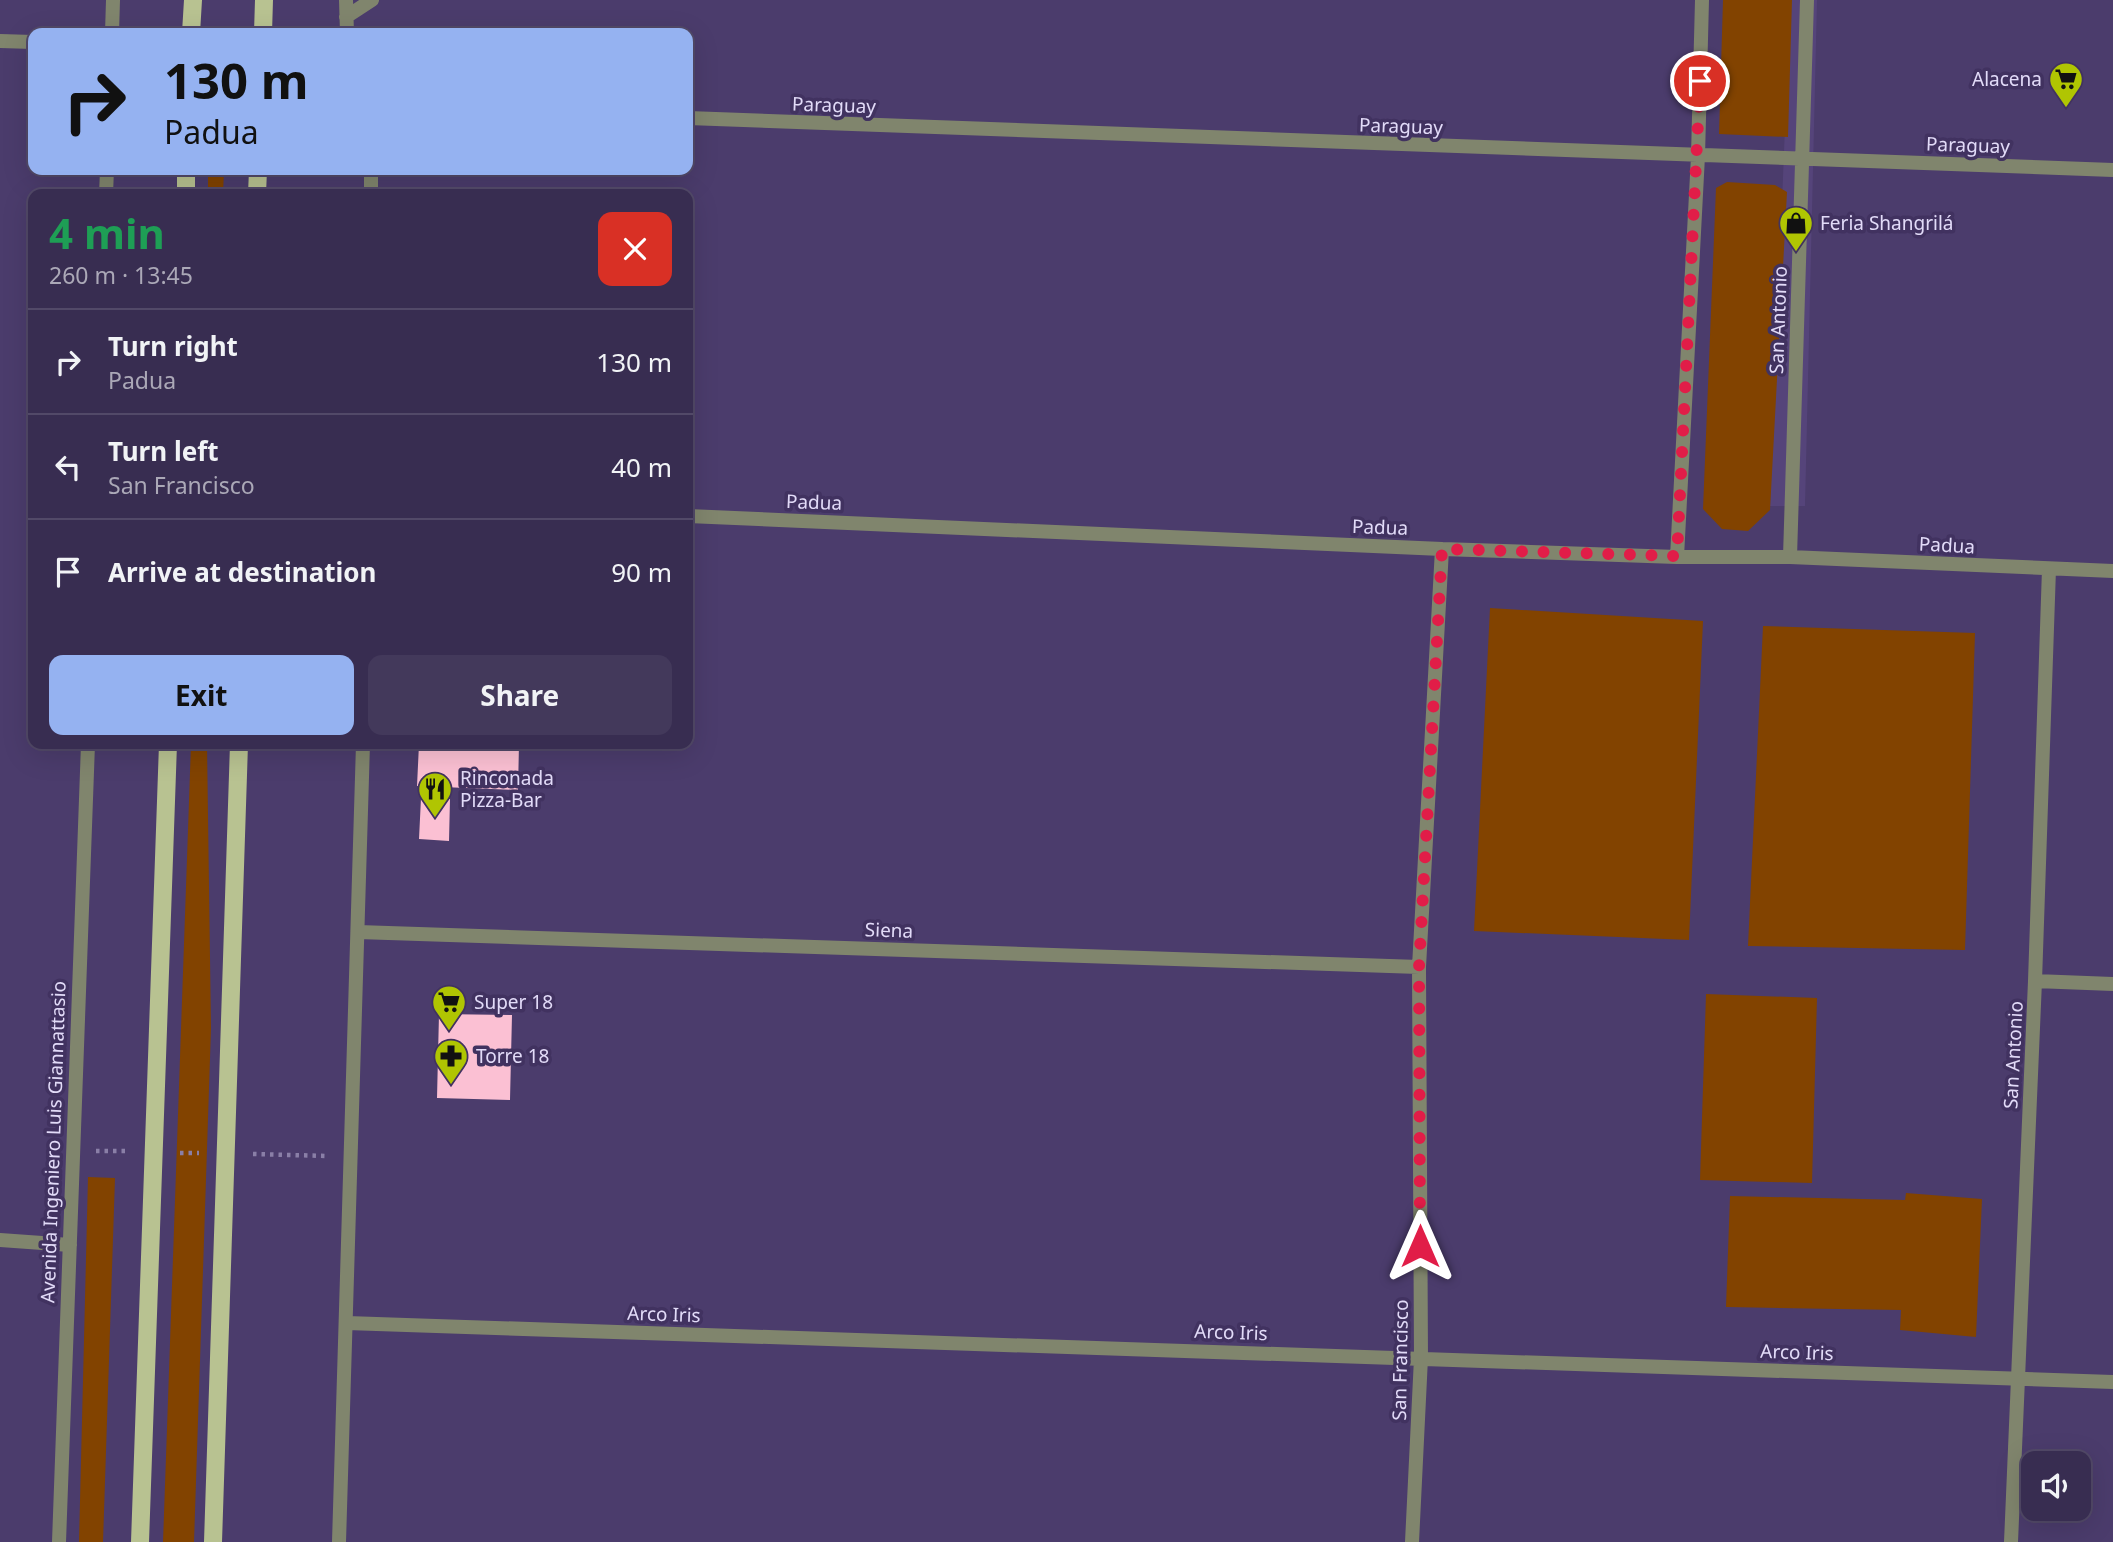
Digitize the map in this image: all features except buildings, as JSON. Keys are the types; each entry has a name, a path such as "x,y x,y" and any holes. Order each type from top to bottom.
{"main road":[{"path":"191,28 192,0"},
{"path":"263,28 264,0"},
{"path":"140,1542 167,749"},
{"path":"213,1542 239,749"}],"street":[{"path":"112,28 113,0"},
{"path":"346,0 347,28"},
{"path":"346,17 372,0"},
{"path":"1677,556 1698,156 1702,0"},
{"name":"San Antonio","path":"1790,557 1807,0"},
{"path":"0,41 28,43"},
{"name":"Paraguay","path":"693,118 2113,170"},
{"name":"Padua","path":"693,516 1442,549 1790,557 2113,571"},
{"name":"San Francisco","path":"1412,1542 1421,1358 1419,967 1442,549"},
{"name":"San Antonio","path":"2011,1542 2049,569"},
{"name":"Avenida Ingeniero Luis Giannattasio","path":"59,1542 88,749"},
{"path":"339,1542 363,749"},
{"name":"Siena","path":"358,932 1419,967"},
{"path":"2035,981 2113,984"},
{"path":"0,1240 70,1245"},
{"name":"Arco Iris","path":"347,1323 2113,1382"}],"shaded area":[{"path":"1723,0 1792,0 1788,137 1719,134"},
{"name":"Feria Shangrilá","path":"1790,0 1817,0 1805,506 1770,506"},
{"path":"208,175 224,175 223,189 208,189"},
{"path":"1727,182 1775,185 1787,192 1770,510 1748,531 1722,529 1703,509 1716,188"},
{"path":"1490,608 1703,621 1689,940 1474,931"},
{"path":"1763,626 1975,633 1965,950 1748,946"},
{"path":"191,749 207,749 211,1028 194,1542 163,1542"},
{"path":"1706,994 1817,998 1812,1183 1700,1180"},
{"path":"88,1177 115,1178 103,1542 79,1542"},
{"path":"1906,1193 1982,1199 1976,1337 1900,1330 1901,1310 1726,1307 1730,1196 1905,1200"}],"place":[{"name":"Alacena","path":"2066,109"},
{"name":"Feria Shangrilá","path":"1796,253"},
{"name":"Rinconada Pizza-Bar","path":"435,819"},
{"name":"Super 18","path":"449,1032"},
{"name":"Torre 18","path":"451,1086"}],"route":[{"path":"1420,1246 1419,967 1442,549 1677,556 1700,81"}]}
